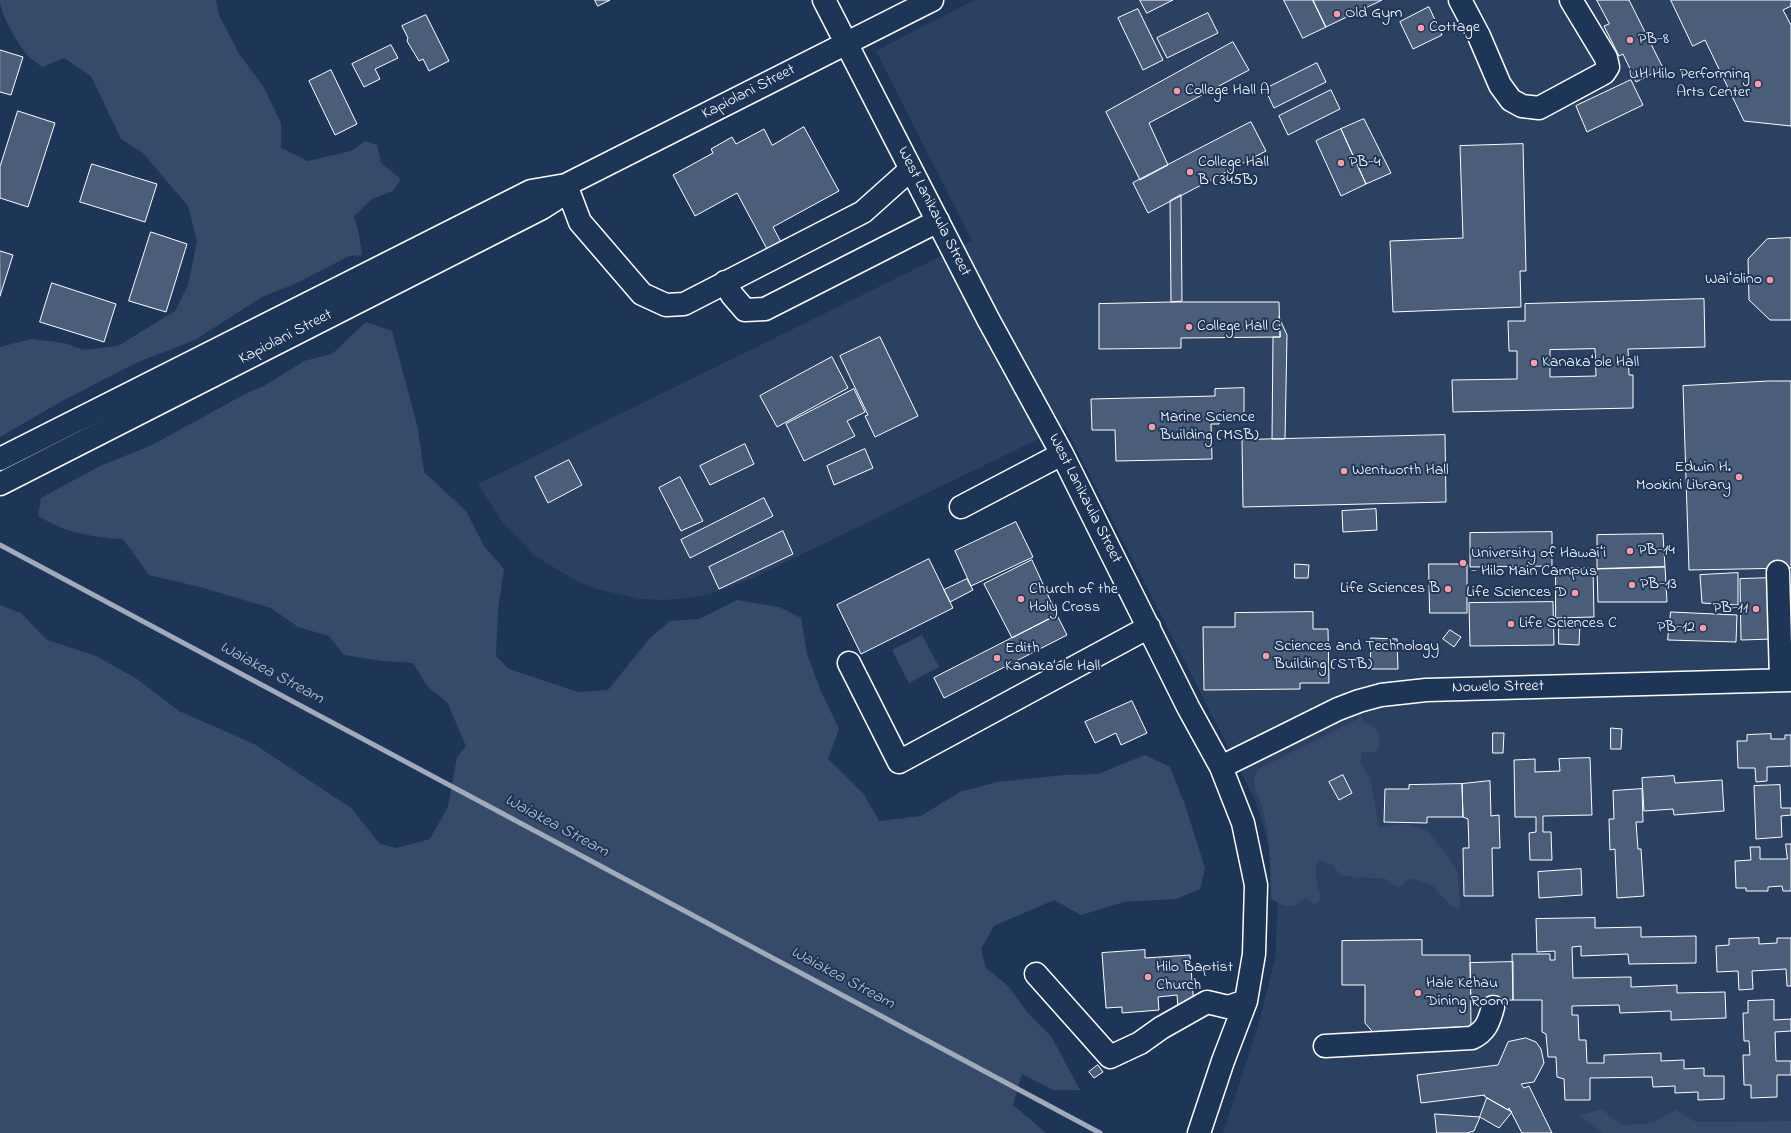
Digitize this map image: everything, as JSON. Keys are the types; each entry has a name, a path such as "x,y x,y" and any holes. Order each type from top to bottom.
{"street":[{"name":"West Lanikaula Street","path":"824,0 988,319 1062,454 1149,628 1221,767 1243,823 1256,885 1254,954 1246,1001 1223,1061 1199,1133"},
{"name":"Kapiolani Street","path":"0,459 531,192 566,185 932,0"},
{"path":"1465,2 1500,85 1511,100 1522,106 1539,108 1604,73 1608,67 1606,58 1571,0"},
{"path":"566,185 580,222 642,294 666,305 684,304 863,212 911,169"},
{"name":"Kapiolani Street","path":"0,484 542,208 556,199 566,185"},
{"path":"725,282 732,295 745,310 765,309 938,221"},
{"path":"961,507 1062,454"},
{"path":"1778,572 1786,680"},
{"path":"849,663 899,762 1149,628"},
{"name":"Nowelo Street","path":"1221,767 1338,709 1381,695 1426,690 1786,680"},
{"path":"1036,974 1110,1057 1140,1043 1207,1002 1228,1007 1246,1001"},
{"path":"1325,1046 1472,1038 1480,1034 1488,1024 1493,1007"}],"shaded area":[{"path":"0,0 216,0 219,15 239,54 263,86 281,123 281,148 308,161 351,151 365,141 377,145 381,163 401,179 393,191 372,199 354,216 362,255 349,256 297,283 262,297 195,340 138,362 62,401 0,437 0,347 31,339 64,343 84,350 118,346 175,311 188,285 197,242 188,206 143,153 121,139 91,76 64,58 42,67 29,57 11,30 3,13"},
{"name":"University of Hawaiʻi - Hilo Main Campus","path":"974,0 1791,0 1791,1133 1223,1133 1257,1029 1275,960 1278,906 1271,852 1256,802 1065,426 753,578 710,594 687,598 664,600 641,599 596,589 575,580 535,556 503,523 478,484 972,241 876,51"},
{"path":"366,322 392,331 418,429 424,472 466,511 484,546 504,569 498,609 496,656 509,669 578,692 608,690 649,639 670,621 699,619 737,600 779,607 801,618 807,654 821,691 839,729 828,759 863,793 879,821 921,816 960,792 997,782 1064,775 1098,774 1145,755 1170,767 1184,802 1205,868 1200,889 1176,899 1124,902 1081,915 1054,900 994,926 981,949 986,968 1008,986 1027,1012 1051,1036 1080,1090 1053,1090 1022,1074 1013,1105 1046,1133 0,1133 0,605 21,613 47,640 96,656 137,679 179,711 254,744 351,808 380,844 396,848 430,839 448,807 457,757 466,746 447,702 427,686 413,663 382,661 344,655 329,636 298,627 271,608 200,587 149,575 123,539 79,533 48,522 38,516 41,498 100,466 150,446 249,392 264,386 304,361 332,354"},
{"path":"922,635 939,667 909,683 892,650"},
{"path":"1362,717 1364,724 1369,723 1377,731 1379,736 1379,747 1374,752 1362,752 1360,762 1370,778 1379,827 1405,824 1426,830 1445,852 1458,873 1460,905 1458,909 1449,904 1433,886 1410,878 1398,888 1386,879 1341,876 1333,865 1319,860 1316,874 1321,899 1317,904 1311,903 1305,898 1292,906 1288,906 1271,899 1268,837 1264,812 1254,784 1254,777 1258,769"},
{"path":"1601,1109 1622,1125 1653,1123 1676,1110 1696,1122 1791,1121 1791,1133 1603,1133 1579,1116"}],"building":[{"path":"595,0 610,0 598,6"},
{"path":"1140,0 1173,0 1147,13"},
{"path":"1284,0 1313,0 1326,27 1303,38"},
{"name":"Old Gym","path":"1313,0 1382,0 1326,27"},
{"name":"PB-8","path":"1597,0 1629,0 1663,68 1636,82 1623,54 1619,56 1604,26 1609,24"},
{"name":"UH Hilo Performing Arts Center","path":"1671,0 1791,0 1791,6 1783,10 1791,25 1791,126 1744,121 1705,40 1693,46"},
{"name":"Cottage","path":"1429,7 1442,35 1413,49 1400,22"},
{"path":"1138,9 1163,60 1143,70 1118,18"},
{"path":"1208,13 1218,33 1167,58 1157,38"},
{"path":"426,15 449,61 429,71 423,59 419,61 407,41 408,38 402,26"},
{"name":"College Hall A","path":"1233,42 1249,70 1149,123 1168,165 1140,180 1106,112"},
{"path":"391,45 398,58 375,69 380,79 364,87 352,64"},
{"path":"0,50 23,57 11,95 0,92"},
{"path":"1317,63 1326,82 1274,108 1265,89"},
{"path":"331,70 357,124 335,135 309,81"},
{"path":"1631,80 1643,105 1587,132 1576,106"},
{"path":"1331,90 1340,109 1288,135 1279,116"},
{"path":"18,111 55,123 28,207 0,198 0,167"},
{"path":"1364,119 1391,173 1366,184 1341,129"},
{"name":"College Hall B (345B)","path":"1251,122 1266,151 1148,213 1133,183"},
{"path":"804,127 839,191 773,227 781,242 767,249 737,193 695,216 673,175 713,153 711,149 732,137 736,144 764,129 772,145"},
{"name":"PB-4","path":"1341,129 1366,184 1341,196 1316,141"},
{"path":"1523,144 1526,271 1520,271 1521,307 1393,312 1390,241 1463,238 1460,146"},
{"path":"92,164 157,184 145,222 80,202"},
{"path":"1181,195 1182,301 1171,302 1170,201"},
{"path":"151,232 187,244 166,312 129,301"},
{"name":"Waiʻōlino","path":"1791,238 1791,320 1770,320 1749,300 1748,259 1767,239"},
{"path":"0,251 13,255 0,296"},
{"path":"52,283 116,304 104,342 40,322"},
{"name":"Kanakaʻole Hall","path":"1704,299 1705,347 1628,349 1629,375 1633,375 1633,408 1453,412 1452,380 1517,379 1517,351 1509,351 1508,321 1525,321 1525,304","holes":["1595,349 1596,376 1550,377 1550,350"]},
{"name":"College Hall C","path":"1279,302 1280,337 1181,338 1181,348 1099,349 1099,304"},
{"path":"1279,317 1287,335 1285,439 1272,439 1273,337 1280,337"},
{"path":"880,337 918,416 875,437 865,416 868,415 840,356"},
{"path":"832,357 848,388 777,427 760,396"},
{"name":"Edwin H. Mookini Library","path":"1791,381 1791,568 1689,570 1683,386"},
{"name":"Marine Science Building (MSB)","path":"1244,388 1244,416 1219,416 1219,424 1211,424 1212,459 1116,461 1115,430 1092,430 1091,399 1215,396 1215,389"},
{"path":"854,389 865,412 847,421 855,436 804,461 786,424"},
{"name":"Wentworth Hall","path":"1445,435 1446,502 1243,507 1242,440"},
{"path":"745,444 754,464 710,485 700,466"},
{"path":"865,449 873,468 834,485 827,466"},
{"path":"569,460 582,485 548,503 535,477"},
{"path":"680,477 703,521 681,531 659,488"},
{"path":"764,498 773,516 690,558 681,540"},
{"path":"1376,509 1377,530 1343,532 1342,511"},
{"path":"1016,522 1033,557 971,586 955,551"},
{"path":"783,531 793,554 719,589 709,567"},
{"path":"1552,532 1552,566 1470,567 1470,533"},
{"name":"PB-14","path":"1663,534 1665,567 1597,569 1597,535"},
{"path":"929,559 953,608 861,654 837,605"},
{"name":"Church of the Holy Cross","path":"1032,560 1057,615 1012,638 984,584"},
{"path":"1295,564 1309,565 1308,578 1295,578"},
{"name":"Life Sciences B","path":"1429,564 1467,564 1467,613 1430,613"},
{"name":"PB-13","path":"1665,567 1667,602 1598,602 1597,569"},
{"name":"Life Sciences D","path":"1556,568 1593,568 1594,617 1556,618"},
{"path":"1738,573 1738,605 1702,603 1700,575"},
{"name":"PB-11","path":"1771,578 1773,639 1741,640 1740,579"},
{"path":"967,579 973,590 950,602 944,590"},
{"name":"Life Sciences C","path":"1553,602 1554,645 1470,646 1469,603"},
{"name":"Sciences and Technology Building (STB)","path":"1313,612 1313,629 1328,629 1329,683 1300,683 1300,689 1204,690 1203,627 1235,627 1235,613"},
{"name":"PB-12","path":"1671,612 1737,615 1736,642 1668,640"},
{"name":"Edith Kanaka‘ole Hall","path":"1057,615 1067,635 944,698 934,678"},
{"path":"1559,623 1580,624 1579,645 1559,644"},
{"path":"1450,630 1461,637 1454,647 1443,639"},
{"path":"1371,638 1397,639 1398,669 1371,669"},
{"path":"1132,701 1147,733 1121,745 1116,733 1095,743 1085,722"},
{"path":"1611,728 1622,729 1621,749 1611,749"},
{"path":"1493,733 1504,733 1503,753 1493,753"},
{"path":"1771,734 1771,739 1785,739 1785,735 1791,735 1791,766 1767,767 1767,781 1756,782 1755,768 1738,768 1737,741 1747,741 1747,735"},
{"path":"1590,758 1592,815 1543,816 1543,832 1551,832 1552,860 1530,860 1529,833 1536,832 1536,817 1515,817 1514,760 1535,759 1535,772 1560,771 1559,759"},
{"path":"1343,775 1352,793 1339,800 1329,782"},
{"path":"1674,776 1675,783 1722,780 1724,811 1674,815 1673,809 1644,811 1642,778"},
{"path":"1490,781 1491,816 1499,815 1500,848 1492,848 1493,896 1464,896 1463,848 1469,848 1468,819 1463,817 1462,784"},
{"path":"1462,784 1463,817 1427,817 1427,823 1384,822 1385,789 1409,789 1409,785"},
{"path":"1780,785 1781,808 1791,808 1791,815 1781,816 1782,837 1756,839 1754,786"},
{"path":"1642,789 1643,822 1636,822 1638,849 1641,849 1644,896 1617,898 1615,849 1610,850 1609,819 1614,819 1613,791"},
{"path":"1786,844 1791,844 1791,891 1783,891 1782,886 1768,887 1768,891 1746,891 1746,888 1736,888 1735,861 1751,860 1750,847 1760,847 1760,859 1787,859"},
{"path":"1581,869 1582,895 1539,898 1538,872"},
{"path":"1595,918 1595,928 1641,927 1641,937 1696,936 1696,963 1629,964 1628,954 1581,956 1581,946 1572,947 1573,978 1631,977 1631,987 1677,985 1677,993 1725,992 1726,1018 1671,1020 1671,1011 1620,1013 1619,1005 1572,1006 1572,1015 1578,1015 1579,1040 1586,1040 1587,1063 1604,1063 1604,1055 1661,1053 1661,1061 1684,1060 1684,1069 1704,1068 1704,1076 1724,1076 1724,1099 1698,1100 1698,1092 1675,1093 1675,1086 1653,1087 1652,1077 1590,1078 1590,1100 1565,1100 1564,1079 1557,1077 1556,1057 1548,1057 1546,1034 1542,1032 1542,1000 1513,1000 1512,954 1550,954 1550,960 1555,960 1555,951 1537,952 1536,919"},
{"path":"1759,938 1759,944 1777,943 1777,938 1791,938 1791,986 1787,986 1786,969 1752,971 1753,989 1739,990 1738,971 1717,972 1716,946 1729,945 1729,939"},
{"name":"Hale Kehau Dining Room","path":"1422,940 1422,955 1470,955 1471,1026 1453,1037 1377,1037 1365,1023 1365,985 1342,985 1342,941"},
{"name":"Hilo Baptist Church","path":"1145,950 1145,958 1190,955 1194,1006 1178,1007 1177,995 1158,997 1159,1010 1122,1013 1122,1007 1106,1008 1102,953"},
{"path":"1513,962 1513,1000 1471,1001 1470,963"},
{"path":"1774,1000 1774,1020 1791,1019 1791,1031 1775,1032 1776,1061 1791,1061 1791,1075 1777,1075 1777,1097 1751,1098 1751,1085 1744,1085 1743,1055 1750,1055 1749,1041 1744,1041 1743,1013 1748,1013 1748,1001"},
{"path":"1526,1038 1536,1042 1541,1049 1544,1063 1534,1082 1521,1084 1524,1088 1529,1086 1552,1133 1522,1133 1509,1108 1508,1110 1484,1096 1485,1095 1421,1103 1417,1075 1498,1065 1508,1042"},
{"path":"1098,1065 1103,1072 1094,1078 1089,1072"},
{"path":"1487,1098 1512,1112 1499,1128 1480,1117"},
{"path":"1435,1114 1480,1117 1474,1131 1467,1133 1437,1133"}],"waterway":[{"name":"Waiakea Stream","path":"0,545 1100,1133"}],"place":[{"name":"Old Gym","path":"1337,14"},
{"name":"Cottage","path":"1421,28"},
{"name":"PB-8","path":"1630,40"},
{"name":"UH Hilo Performing Arts Center","path":"1758,84"},
{"name":"College Hall A","path":"1177,91"},
{"name":"PB-4","path":"1341,163"},
{"name":"College Hall B (345B)","path":"1190,172"},
{"name":"Waiʻōlino","path":"1770,280"},
{"name":"College Hall C","path":"1189,327"},
{"name":"Kanakaʻole Hall","path":"1534,363"},
{"name":"Marine Science Building (MSB)","path":"1152,427"},
{"name":"Wentworth Hall","path":"1344,471"},
{"name":"Edwin H. Mookini Library","path":"1739,477"},
{"name":"PB-14","path":"1630,551"},
{"name":"University of Hawaiʻi - Hilo Main Campus","path":"1463,563"},
{"name":"PB-13","path":"1632,585"},
{"name":"Life Sciences B","path":"1448,589"},
{"name":"Life Sciences D","path":"1575,593"},
{"name":"Church of the Holy Cross","path":"1021,599"},
{"name":"PB-11","path":"1756,609"},
{"name":"Life Sciences C","path":"1511,624"},
{"name":"PB-12","path":"1703,628"},
{"name":"Sciences and Technology Building (STB)","path":"1266,656"},
{"name":"Edith Kanaka‘ole Hall","path":"997,658"},
{"name":"Hilo Baptist Church","path":"1148,977"},
{"name":"Hale Kehau Dining Room","path":"1418,993"}]}
